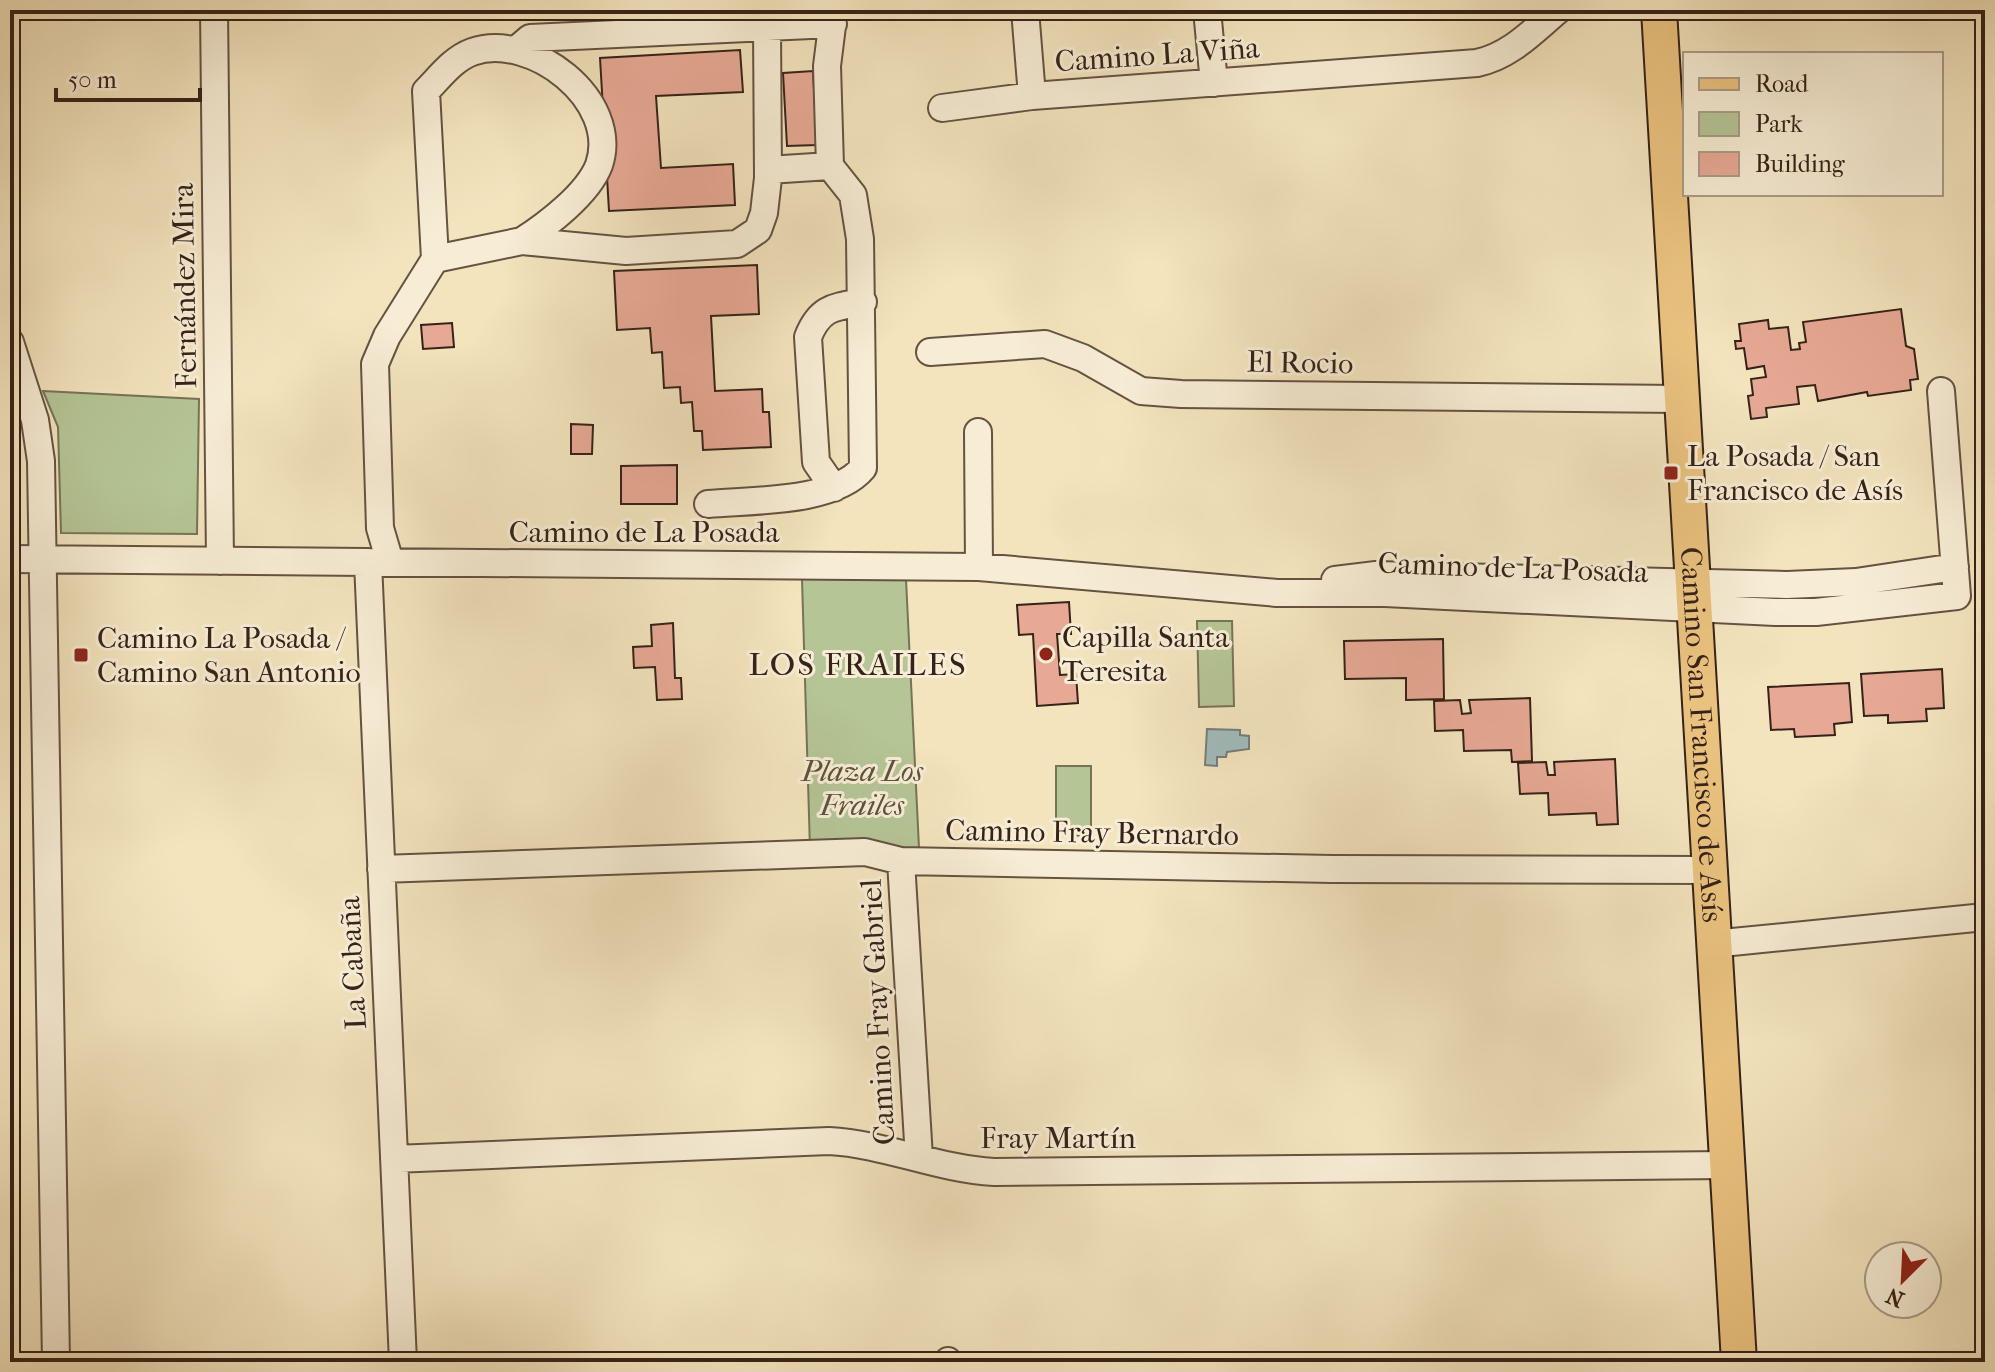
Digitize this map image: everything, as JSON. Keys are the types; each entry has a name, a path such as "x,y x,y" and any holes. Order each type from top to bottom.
{"main road":[{"name":"Camino San Francisco de Asís","path":"1659,10 1739,1362"}],"street":[{"name":"Fernández Mira","path":"214,10 220,561"},
{"name":"Camino La Viña","path":"1025,10 1032,96"},
{"path":"1207,10 1214,83"},
{"name":"Camino La Viña","path":"942,108 1032,96 1486,61 1513,48 1558,10"},
{"path":"516,50 530,38 767,27 834,17 827,66 830,166 853,195 860,239 863,468 853,480 834,488 790,497 708,504"},
{"path":"522,241 554,220 592,177 600,163 599,121 581,93 550,64 516,50 472,52 451,64 426,91 435,259 522,241 626,251 737,244 758,230 764,213 768,170 767,27"},
{"path":"768,170 830,166"},
{"name":"La Cabaña","path":"403,1362 381,869 379,562 394,531 387,336 435,259"},
{"path":"834,488 816,462 808,337 816,318 835,306 863,302"},
{"path":"10,342 38,435 45,560 56,1362"},
{"name":"El Rocio","path":"930,352 1045,344 1083,358 1141,391 1681,399"},
{"name":"Camino de La Posada","path":"10,559 979,567 1277,593 1376,575 1580,591 1692,596 1816,612 1957,596 1941,391"},
{"path":"978,432 979,567"},
{"name":"Camino de La Posada","path":"1692,596 1856,582 1955,567"},
{"name":"Camino Fray Bernardo","path":"381,869 865,852 901,861 1332,869 1708,870"},
{"name":"Camino Fray Gabriel","path":"901,861 919,1158"},
{"path":"1712,944 1985,917"},
{"name":"Fray Martín","path":"394,1159 829,1141 864,1144 950,1167 994,1172 1726,1165"}],"green space":[{"path":"43,391 199,399 197,534 61,533 58,427"},
{"name":"Plaza Los Frailes","path":"802,579 906,579 919,848 810,849"},
{"path":"1197,621 1232,621 1234,706 1199,707"},
{"path":"1056,766 1091,766 1091,836 1056,835"}],"water":[{"path":"1207,729 1240,730 1240,735 1249,736 1249,749 1227,752 1226,757 1217,757 1217,766 1205,765"}],"building":[{"path":"740,50 743,92 656,96 661,168 733,164 735,205 609,211 600,58"},
{"path":"813,71 817,145 787,146 783,73"},
{"path":"757,265 759,314 711,316 715,391 762,389 763,412 769,412 771,447 703,450 702,431 694,431 692,402 681,403 680,387 664,388 662,352 652,353 650,328 617,330 614,271"},
{"path":"1901,309 1906,346 1914,349 1918,379 1910,380 1911,390 1868,396 1867,392 1818,401 1815,385 1797,387 1799,404 1766,408 1767,417 1751,419 1748,396 1753,395 1751,379 1766,377 1764,366 1747,369 1744,348 1736,349 1735,341 1741,341 1739,324 1768,320 1769,329 1788,327 1791,350 1800,349 1799,343 1806,342 1803,322"},
{"path":"452,323 454,347 423,349 421,325"},
{"path":"571,424 593,425 592,454 571,454"},
{"path":"677,465 677,504 621,504 621,466"},
{"name":"Capilla Santa Teresita","path":"1069,602 1071,634 1057,634 1060,675 1076,674 1078,703 1037,706 1033,634 1019,635 1017,605"},
{"path":"673,623 675,678 681,678 682,699 657,700 655,667 634,668 633,647 652,646 651,625"},
{"path":"1443,639 1444,699 1406,700 1406,678 1345,679 1344,641"},
{"path":"1942,669 1944,708 1926,709 1927,721 1888,723 1888,715 1864,716 1861,674"},
{"path":"1849,683 1852,722 1834,724 1835,735 1795,737 1794,729 1771,730 1768,687"},
{"path":"1530,698 1532,761 1512,762 1511,750 1464,751 1463,730 1435,731 1434,701 1460,700 1462,714 1471,713 1469,700"},
{"path":"1615,759 1618,824 1597,825 1596,813 1549,815 1548,793 1520,794 1518,763 1546,762 1548,775 1555,775 1554,762"}],"place":[{"name":"La Posada / San Francisco de Asís","path":"1671,473"},
{"name":"Capilla Santa Teresita","path":"1046,654"},
{"name":"Camino La Posada / Camino San Antonio","path":"81,655"}],"district":[{"name":"LOS FRAILES","path":"858,664"}]}
